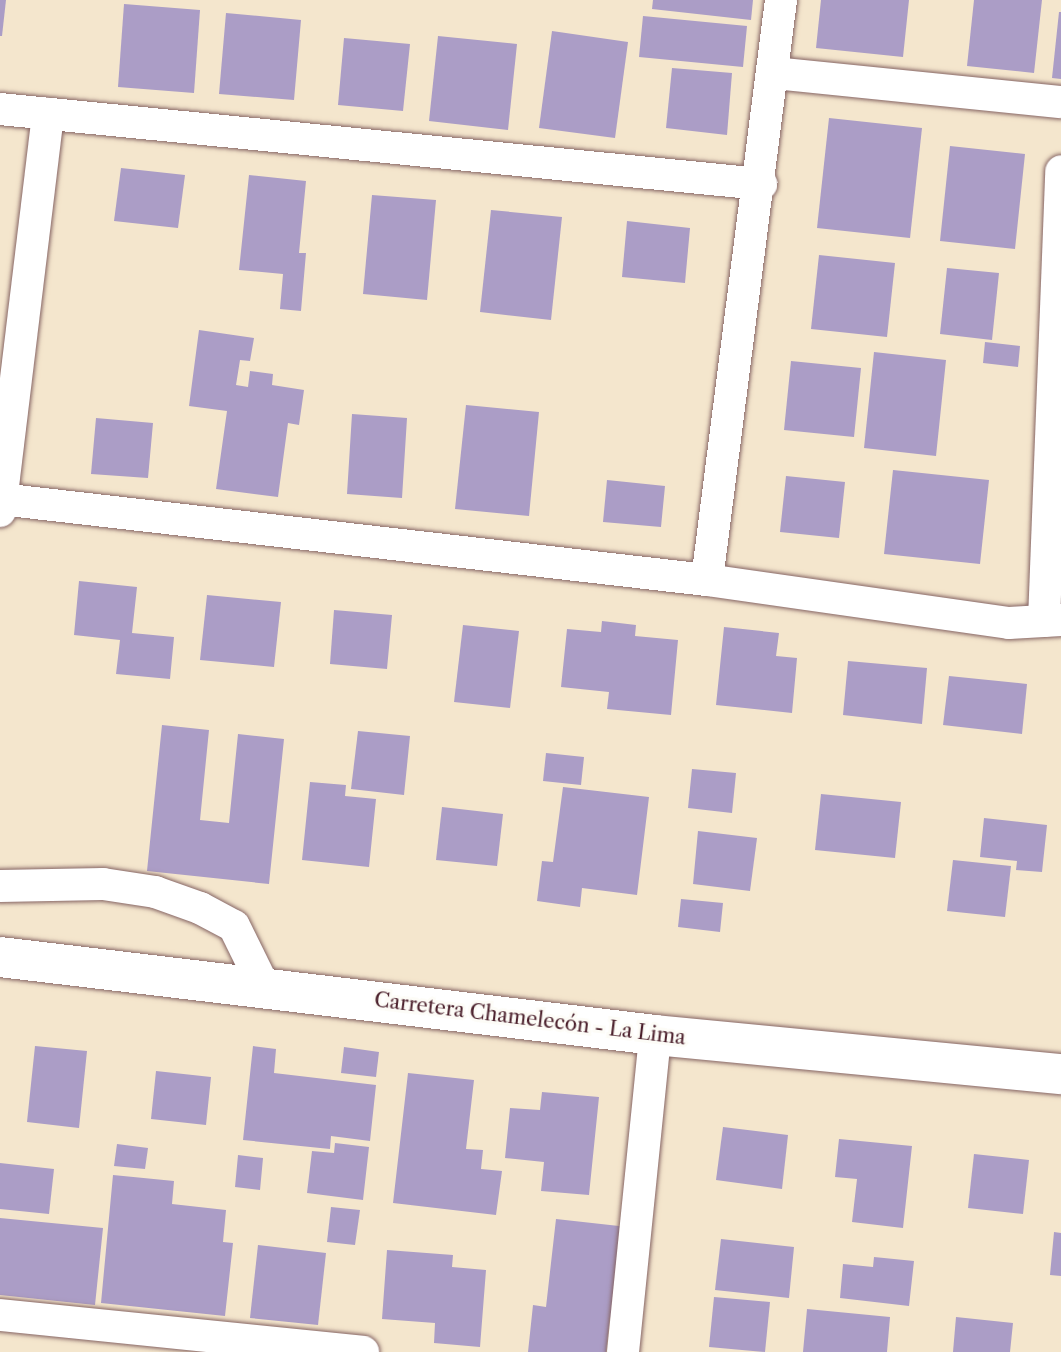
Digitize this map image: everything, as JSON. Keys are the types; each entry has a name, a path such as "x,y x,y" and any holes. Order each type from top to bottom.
{"street":[{"path":"707,580 761,184 781,0"},
{"path":"774,73 1061,102"},
{"path":"0,109 761,184"},
{"path":"48,114 1,503 707,580 1009,623 1052,620 1061,171"},
{"path":"0,886 103,884 155,892 200,908 234,926 263,985"},
{"name":"Carretera Chamelecón - La Lima","path":"0,957 263,985 655,1035 1061,1074"},
{"path":"623,1352 655,1035"},
{"path":"0,1315 363,1352"}],"building":[{"path":"0,0 6,0 2,36 0,36"},
{"path":"653,0 753,0 751,20 652,9"},
{"path":"821,0 909,0 903,57 816,48"},
{"path":"974,0 1042,0 1034,73 967,66"},
{"path":"124,4 200,10 194,93 118,87"},
{"path":"1061,12 1061,79 1052,78"},
{"path":"226,13 301,20 294,100 219,94"},
{"path":"643,16 747,26 743,67 639,57"},
{"path":"552,31 628,42 615,138 539,128"},
{"path":"438,36 517,44 508,130 429,121"},
{"path":"344,38 410,44 403,111 338,105"},
{"path":"672,68 732,73 727,135 666,128"},
{"path":"829,118 922,128 910,238 817,228"},
{"path":"950,146 1025,154 1015,249 940,241"},
{"path":"121,168 185,175 178,228 114,221"},
{"path":"249,175 306,181 299,253 306,253 301,311 280,309 283,274 239,270"},
{"path":"372,195 436,200 427,300 363,294"},
{"path":"491,210 562,217 551,320 480,312"},
{"path":"627,221 690,228 685,283 622,277"},
{"path":"819,255 895,263 887,337 811,329"},
{"path":"947,268 999,273 992,340 940,334"},
{"path":"199,330 254,338 250,361 240,360 236,385 248,387 250,371 273,374 272,385 304,390 299,425 288,423 278,497 216,489 227,411 189,406"},
{"path":"985,342 1020,346 1018,367 983,363"},
{"path":"874,352 946,360 936,456 864,448"},
{"path":"791,361 861,368 854,437 784,430"},
{"path":"466,405 539,412 529,516 455,509"},
{"path":"352,414 407,418 402,498 347,494"},
{"path":"96,418 153,423 148,478 91,474"},
{"path":"893,470 989,480 980,564 884,554"},
{"path":"786,476 845,482 839,538 780,532"},
{"path":"607,480 665,486 661,527 603,522"},
{"path":"79,581 137,587 132,633 174,637 170,679 116,674 120,640 74,635"},
{"path":"207,595 281,602 274,667 200,660"},
{"path":"334,610 392,615 387,669 330,664"},
{"path":"602,621 636,625 635,636 678,640 671,715 607,709 609,692 561,687 567,629 601,632"},
{"path":"463,625 519,631 510,708 454,702"},
{"path":"724,627 779,633 776,656 797,658 792,713 716,705"},
{"path":"848,661 927,668 922,724 843,715"},
{"path":"949,676 1027,684 1022,734 943,725"},
{"path":"162,725 209,730 200,820 229,823 238,734 284,739 269,884 147,871"},
{"path":"358,731 410,736 404,795 351,789"},
{"path":"546,753 584,757 581,785 543,781"},
{"path":"692,769 736,773 732,813 688,808"},
{"path":"310,782 346,785 345,796 376,799 369,867 302,860"},
{"path":"563,787 649,797 637,895 582,888 580,907 537,901 542,861 553,862"},
{"path":"821,794 901,802 895,858 815,850"},
{"path":"442,807 503,814 497,866 436,860"},
{"path":"984,818 1047,825 1042,872 1016,870 1017,861 980,857"},
{"path":"698,831 757,838 750,891 693,884"},
{"path":"953,860 1011,866 1005,917 947,911"},
{"path":"681,899 723,903 720,932 678,927"},
{"path":"35,1046 87,1051 79,1128 27,1122"},
{"path":"253,1046 276,1049 274,1073 376,1085 370,1141 331,1136 330,1149 243,1140"},
{"path":"344,1047 379,1052 376,1077 341,1073"},
{"path":"156,1071 211,1077 206,1125 151,1119"},
{"path":"408,1073 474,1080 466,1149 483,1150 481,1169 502,1171 496,1215 393,1203"},
{"path":"542,1092 599,1097 589,1195 541,1191 544,1162 505,1158 510,1108 540,1110"},
{"path":"723,1127 788,1135 782,1189 716,1180"},
{"path":"839,1139 912,1146 903,1228 852,1222 857,1179 835,1177"},
{"path":"335,1143 369,1147 363,1200 307,1193 312,1151 334,1153"},
{"path":"117,1144 148,1148 145,1169 114,1166"},
{"path":"974,1154 1029,1160 1023,1214 968,1208"},
{"path":"238,1155 263,1158 260,1190 235,1187"},
{"path":"0,1163 54,1169 49,1214 0,1209"},
{"path":"113,1175 174,1181 172,1204 226,1210 223,1242 233,1243 225,1316 101,1303"},
{"path":"331,1207 360,1210 355,1245 327,1242"},
{"path":"0,1218 103,1228 95,1305 0,1295"},
{"path":"556,1219 628,1227 619,1318 610,1317 606,1352 528,1352 533,1305 546,1307"},
{"path":"1054,1232 1061,1233 1061,1276 1050,1275"},
{"path":"721,1239 794,1247 789,1298 715,1290"},
{"path":"258,1245 326,1253 318,1325 250,1318"},
{"path":"387,1250 453,1255 452,1267 486,1270 480,1347 434,1343 435,1323 382,1319"},
{"path":"874,1257 914,1261 909,1306 840,1298 843,1264 873,1267"},
{"path":"714,1297 770,1302 765,1352 709,1347"},
{"path":"807,1309 890,1317 887,1352 803,1352"},
{"path":"956,1317 1013,1323 1010,1352 953,1352"}]}
